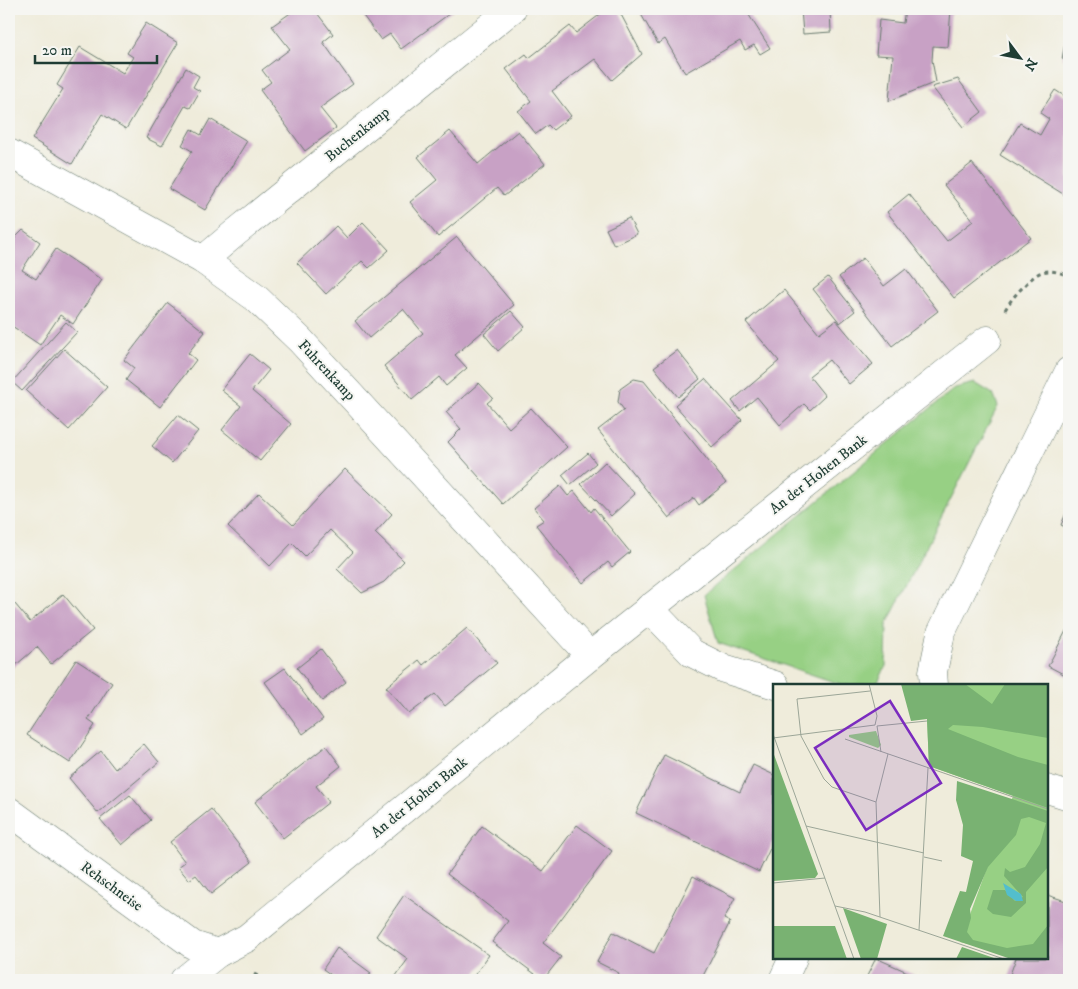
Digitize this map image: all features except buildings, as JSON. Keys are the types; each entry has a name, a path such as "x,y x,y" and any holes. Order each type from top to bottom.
{"street":[{"name":"Buchenkamp","path":"204,260 512,9"},
{"name":"Fuhrenkamp","path":"9,154 204,260 256,298 300,340 590,656"},
{"name":"An der Hohen Bank","path":"184,980 218,953 247,938 590,656 987,340"},
{"path":"934,684 933,672 941,633 1069,370"},
{"path":"650,608 692,653 724,669 773,684"},
{"path":"1048,789 1069,796"},
{"name":"Rehschneise","path":"9,812 193,945 218,953"},
{"path":"783,980 793,959"}],"path":[{"path":"987,340 1012,299 1036,274 1056,271 1069,276"}],"green space":[{"path":"975,383 993,394 998,406 887,624 886,666 878,682 875,684 840,684 718,643 704,595 955,388"}]}
